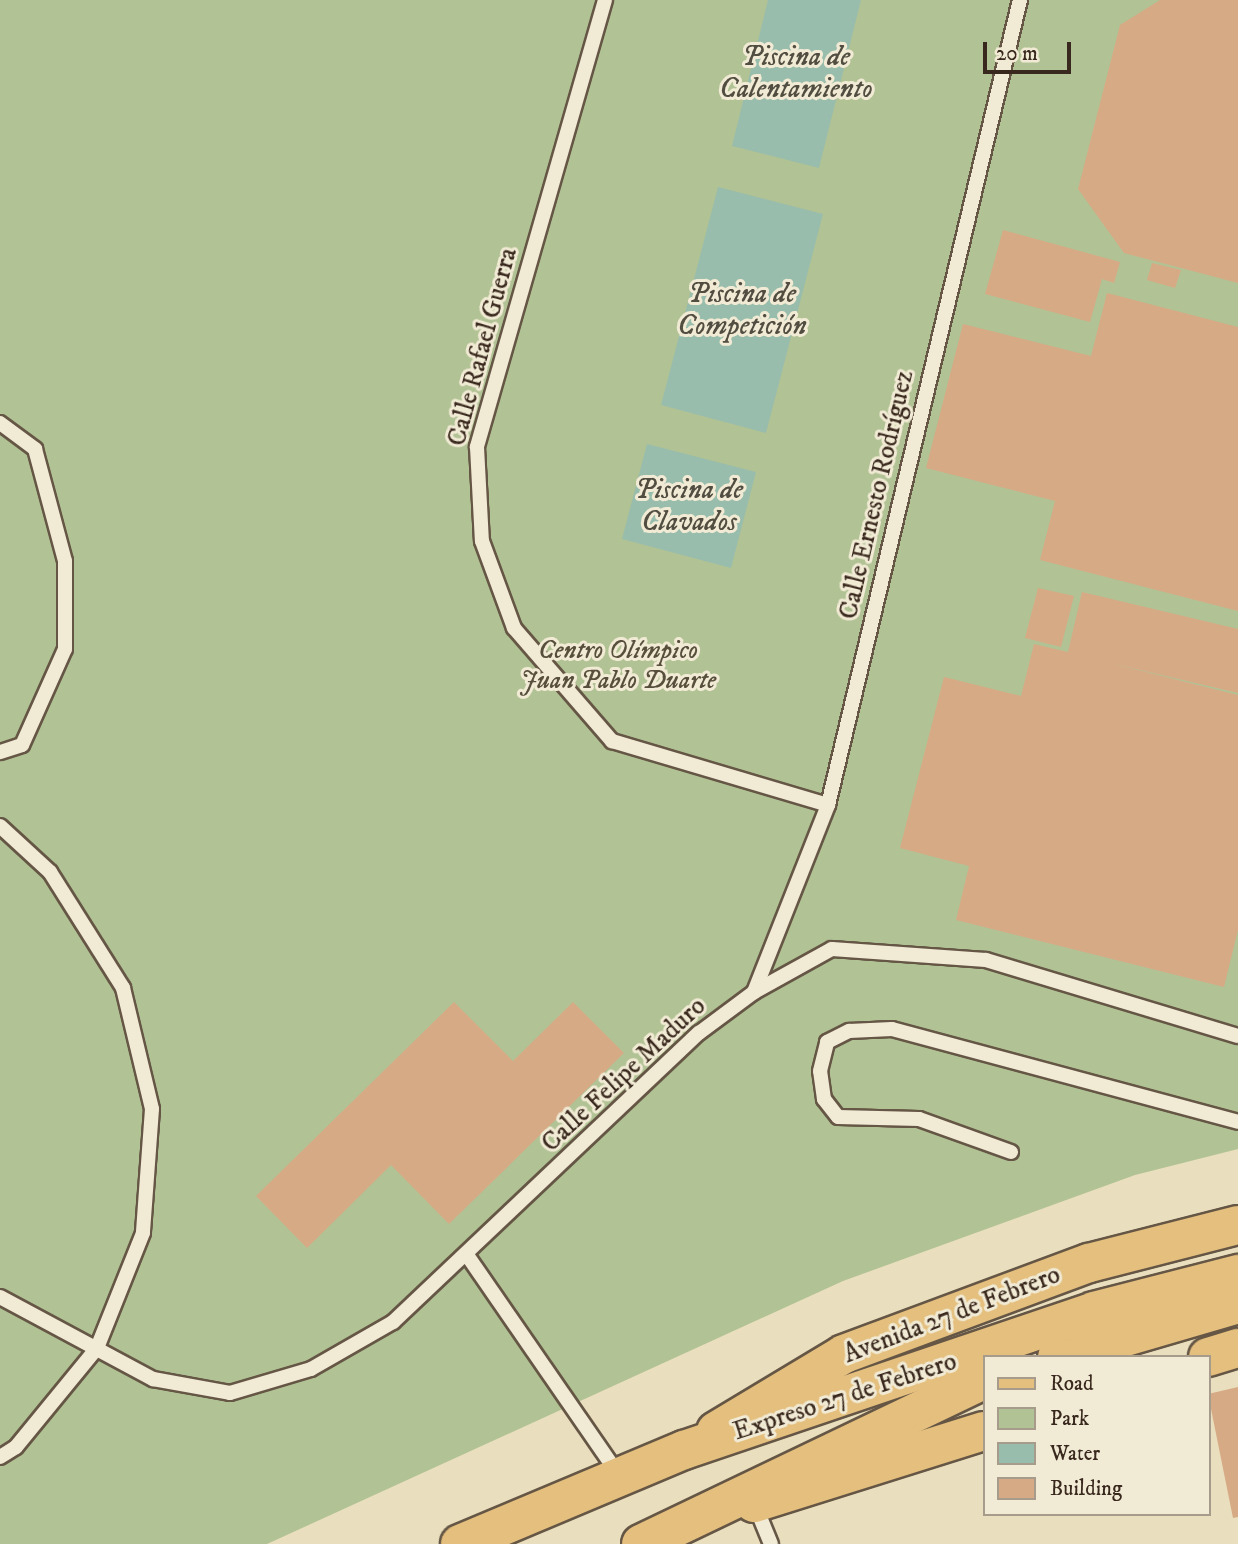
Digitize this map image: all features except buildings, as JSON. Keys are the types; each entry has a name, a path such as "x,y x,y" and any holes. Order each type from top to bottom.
{"main road":[{"name":"Avenida 27 de Febrero","path":"684,1450 844,1354 1089,1263 1238,1225"},
{"name":"Expreso 27 de Febrero","path":"460,1544 684,1450 1094,1311 1238,1275"},
{"path":"1064,1355 1238,1304"},
{"path":"1210,1356 1238,1348"},
{"name":"Expreso 27 de Febrero","path":"640,1544 695,1522 954,1389 982,1381"},
{"path":"695,1522 982,1432"}],"lane":[{"name":"Calle Rafael Guerra","path":"605,0 477,447 482,541 514,628 612,741 828,806"},
{"name":"Calle Ernesto Rodríguez","path":"754,992 828,806 1020,0"},
{"path":"0,423 35,449 65,561 65,637 22,745 0,752"},
{"path":"0,826 50,872 123,988 152,1109 143,1233 97,1349 16,1447 0,1457"},
{"name":"Calle Felipe Maduro","path":"0,1297 153,1379 230,1393 311,1368 393,1322 467,1255 699,1033 754,992 832,949 986,960 1238,1035"},
{"path":"1011,1152 919,1119 838,1117 824,1100 820,1071 827,1042 849,1031 892,1029 1238,1122"},
{"path":"467,1255 621,1478"},
{"path":"754,1503 771,1544"}],"green space":[{"name":"Centro Olímpico Juan Pablo Duarte","path":"0,0 1238,0 1238,1149 1135,1175 843,1281 267,1544 0,1544"}],"water":[{"name":"Piscina de Calentamiento","path":"768,0 861,0 819,168 732,146"},
{"name":"Piscina de Competición","path":"718,187 823,214 766,433 661,405"},
{"name":"Piscina de Clavados","path":"647,444 756,472 731,568 622,539"}]}
